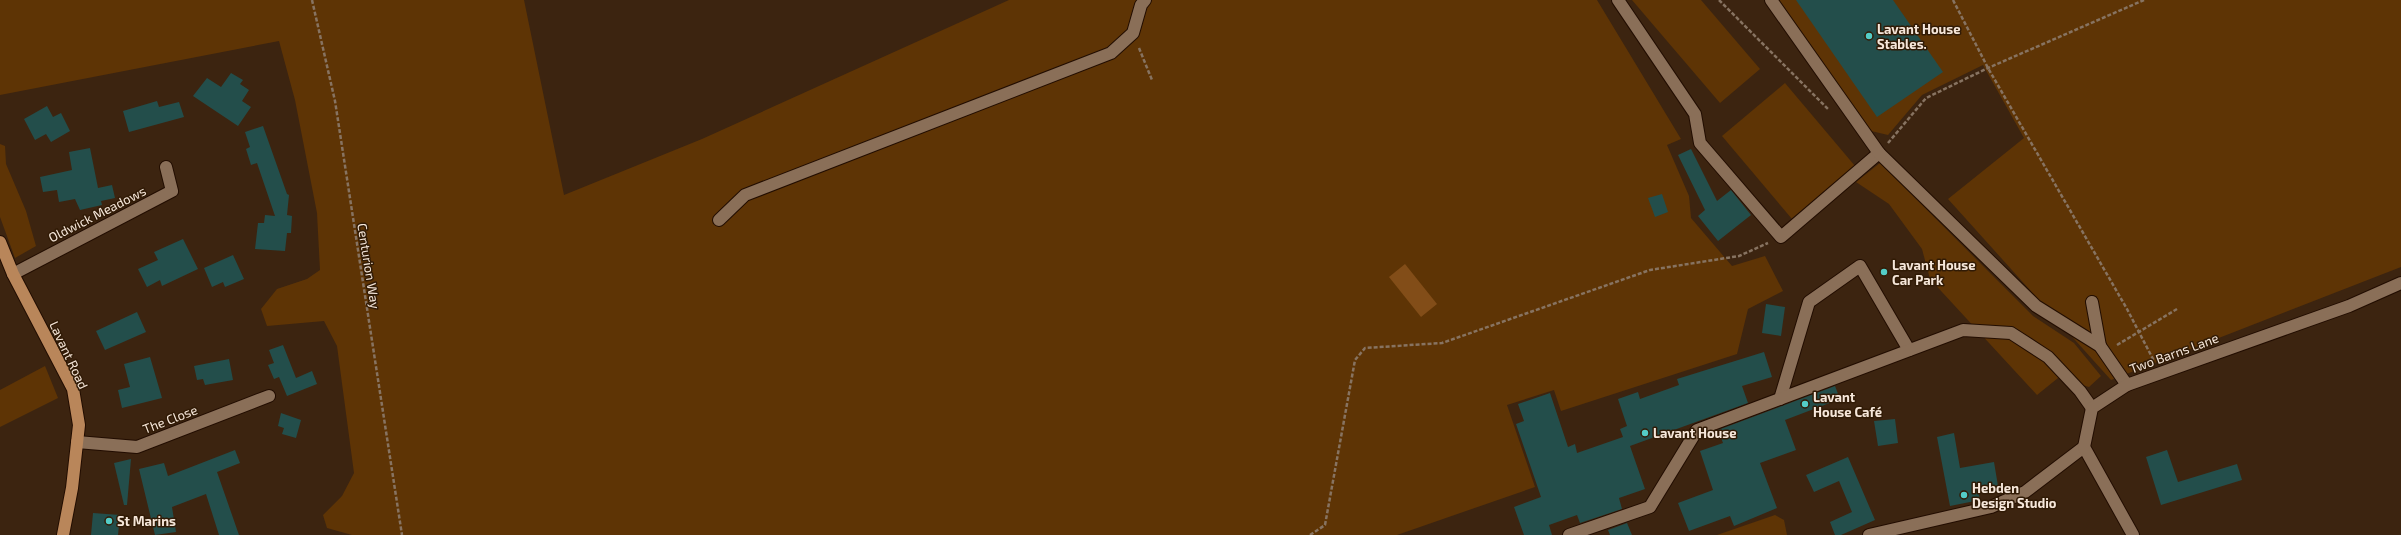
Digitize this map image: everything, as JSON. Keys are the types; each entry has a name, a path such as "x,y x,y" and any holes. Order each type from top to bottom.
{"main road":[{"name":"Lavant Road","path":"0,242 13,274 73,389 79,424 72,488 64,535"}],"street":[{"path":"719,220 745,195 1111,53 1132,33 1141,5 1145,0"},
{"path":"1618,0 1695,114 1700,143 1781,237 1879,153"},
{"path":"1771,0 1879,153 2036,306 2102,349 2127,385"},
{"name":"Oldwick Meadows","path":"13,274 172,191 166,167"},
{"path":"1780,399 1809,302 1860,266 1909,350"},
{"name":"Two Barns Lane","path":"2092,408 2127,385 2349,306 2401,283"},
{"path":"2092,302 2102,349"},
{"path":"1570,535 1650,507 1697,430 1963,330 2011,334 2048,357 2080,391 2092,408 2084,448 2133,535"},
{"name":"The Close","path":"77,442 137,447 269,396"},
{"path":"1869,535 1991,507 2025,492 2084,448"}],"path":[{"name":"Centurion Way","path":"312,0 335,101 402,535"},
{"path":"1719,0 1832,114"},
{"path":"1953,0 1988,68 2139,332 2160,372"},
{"path":"1879,153 1926,98 1988,68 2144,0"},
{"path":"1132,33 1152,80"},
{"path":"1310,535 1325,525 1355,360 1365,348 1442,343 1650,270 1739,256 1781,237"},
{"path":"2102,349 2139,332 2177,310"}],"shaded area":[{"path":"0,0 524,0 564,195 702,139 1009,0 1597,0 1681,139 1667,145 1689,196 1691,218 1732,266 1765,256 1783,291 1748,309 1737,354 1561,411 1554,390 1507,405 1535,487 1397,535 352,535 327,528 323,515 342,496 354,473 337,346 324,321 267,326 261,309 277,289 307,279 320,270 317,213 295,100 279,41 0,95"},
{"path":"1632,0 1701,0 1760,69 1720,103"},
{"path":"1779,0 2401,0 2401,267 2111,380 1948,199 2024,138 1983,65 1922,95 1888,135 1871,131"},
{"path":"1785,83 1855,166 1792,219 1722,136"},
{"path":"0,144 5,146 6,164 26,211 36,246 15,258 0,217"},
{"path":"1880,163 2033,316 2074,343 2101,376 2089,387 2058,378 2037,395 1930,279 1922,249 1889,204 1856,182"},
{"path":"1405,264 1437,304 1421,317 1389,277"},
{"path":"45,366 58,398 0,427 0,390"},
{"path":"1775,515 1784,520 1787,535 1717,535"}],"building":[{"name":"Lavant House Stables.","path":"1796,0 1893,0 1943,72 1877,117"},
{"path":"231,73 243,80 240,84 249,90 242,101 251,107 238,126 193,96 207,78 221,87"},
{"path":"157,101 159,107 179,102 184,117 129,132 123,111"},
{"path":"47,106 53,117 61,113 70,131 51,142 46,134 35,140 24,119"},
{"path":"263,126 287,194 289,195 287,215 292,216 291,233 287,233 285,251 255,249 258,223 264,223 265,215 275,216 257,163 251,165 246,149 250,147 245,132"},
{"path":"90,148 98,188 112,185 115,198 101,201 102,205 80,210 75,199 59,202 57,190 43,192 40,177 72,170 69,152"},
{"path":"1691,149 1717,201 1731,190 1751,215 1718,241 1698,216 1705,210 1678,155"},
{"path":"1662,194 1668,212 1655,217 1648,198"},
{"path":"183,239 198,269 162,286 160,280 147,287 138,269 158,260 154,252"},
{"path":"233,255 244,279 225,287 223,282 212,287 204,268"},
{"path":"1766,304 1785,307 1781,336 1762,333"},
{"path":"137,312 146,332 105,350 96,331"},
{"path":"283,345 296,378 312,371 317,384 287,396 279,377 274,379 268,365 274,363 269,350"},
{"name":"Lavant House","path":"1764,352 1772,377 1742,386 1748,403 1630,446 1645,489 1619,498 1622,509 1580,523 1577,515 1549,525 1552,535 1524,535 1514,507 1541,497 1516,424 1524,421 1518,404 1550,393 1568,447 1575,444 1577,453 1623,437 1620,429 1627,426 1618,399 1638,392 1640,399 1679,385 1677,379"},
{"path":"150,357 162,398 122,408 118,390 130,387 124,364"},
{"path":"229,359 233,380 205,385 203,379 197,380 194,366"},
{"path":"1835,386 1840,399 1785,420 1796,450 1760,463 1777,508 1734,526 1730,516 1689,531 1678,503 1713,490 1700,451 1723,443 1718,430"},
{"path":"281,413 301,420 296,438 282,434 284,428 278,426"},
{"path":"1895,419 1898,443 1878,446 1874,421"},
{"path":"1954,433 1960,468 1994,462 1998,486 1978,490 1980,500 1950,506 1937,437"},
{"path":"235,450 240,463 217,472 239,535 219,535 206,494 172,507 176,532 155,535 139,469 164,463 168,476"},
{"path":"2167,450 2178,482 2237,464 2242,480 2161,505 2146,457"},
{"path":"1848,457 1875,520 1841,535 1835,535 1830,522 1852,512 1839,481 1814,492 1806,475"},
{"path":"131,459 127,505 124,505 114,463"},
{"name":"St Marins","path":"93,513 120,515 118,535 91,535"},
{"path":"1627,523 1632,535 1610,535 1608,530"}],"place":[{"name":"Lavant House Stables.","path":"1869,36"},
{"name":"Lavant House Car Park","path":"1884,272"},
{"name":"Lavant House Café","path":"1805,404"},
{"name":"Lavant House","path":"1645,433"},
{"name":"Hebden Design Studio","path":"1964,495"},
{"name":"St Marins","path":"109,521"}]}
